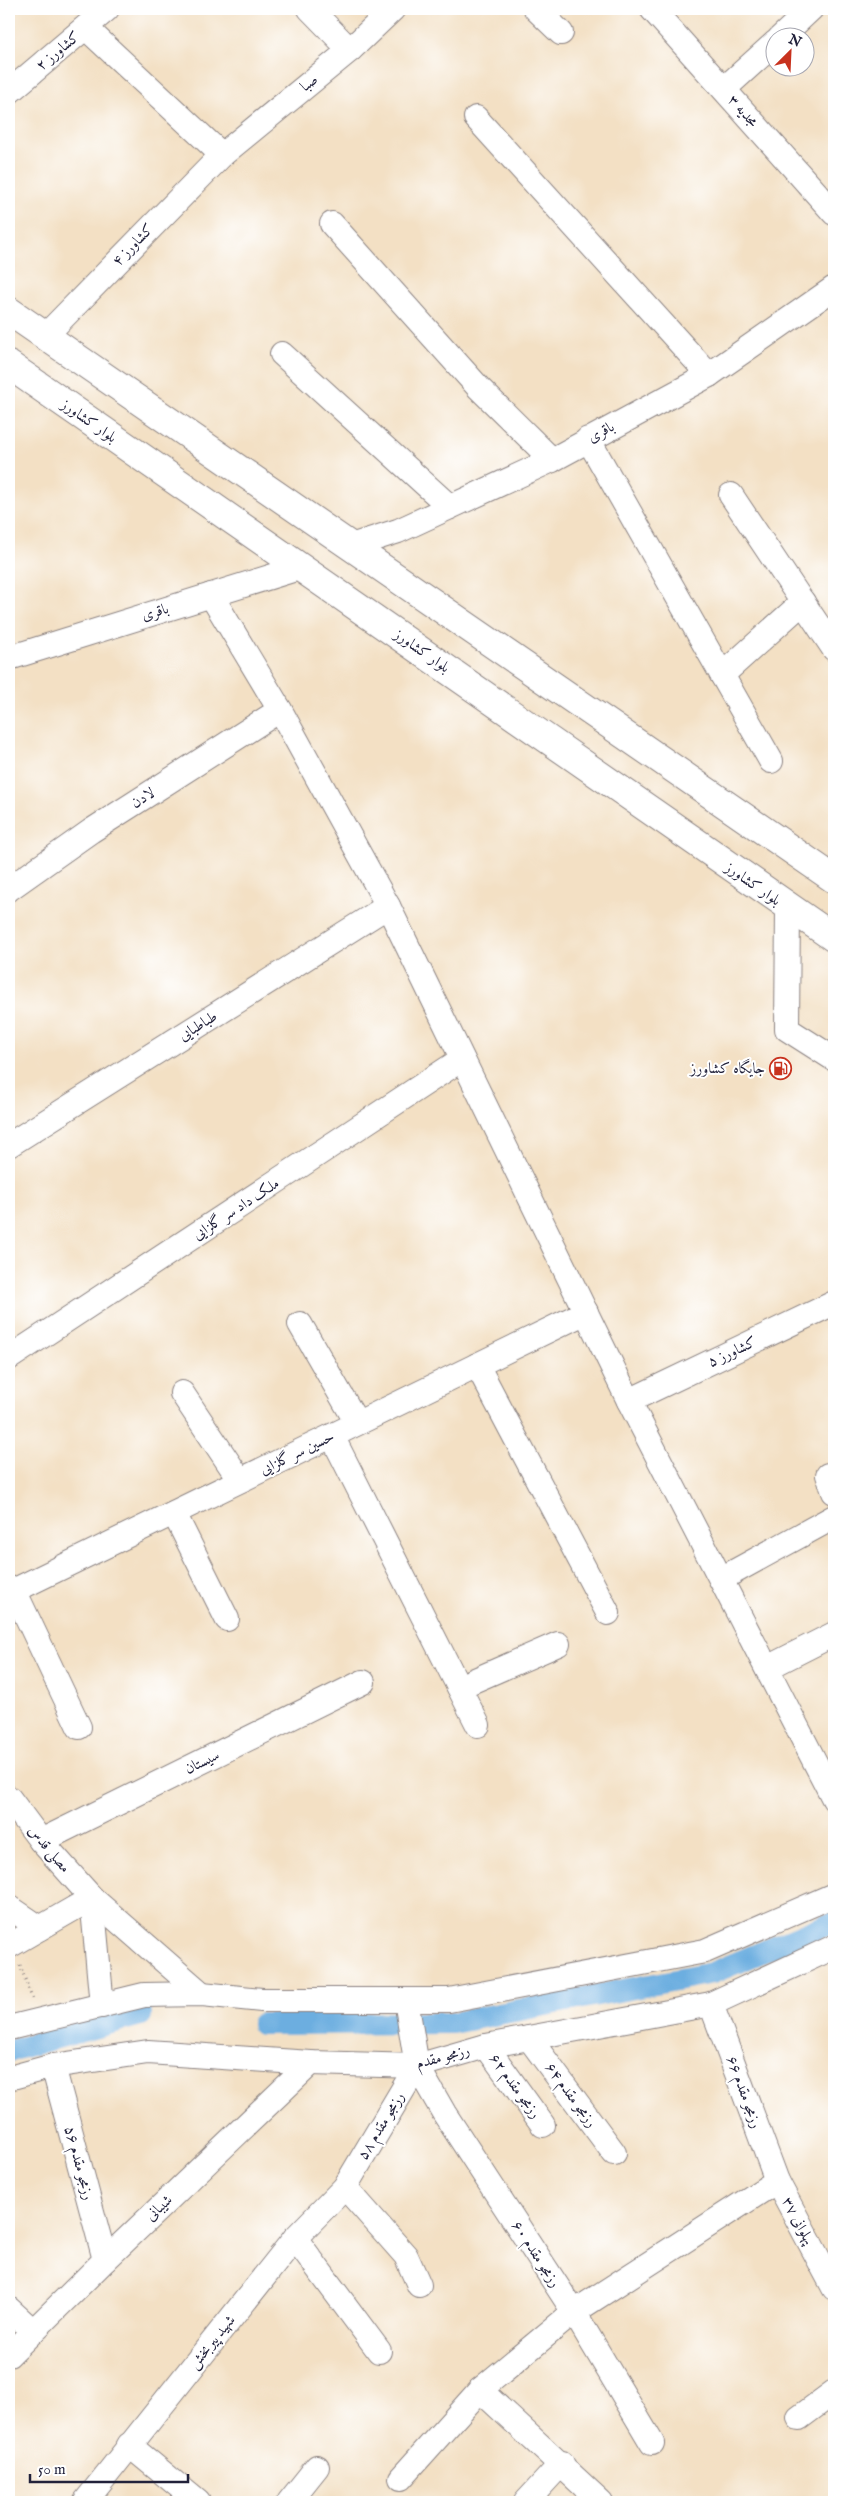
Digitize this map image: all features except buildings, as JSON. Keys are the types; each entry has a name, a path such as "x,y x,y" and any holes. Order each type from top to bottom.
{"main road":[{"path":"13,316 45,336 834,879"},
{"name":"بلوار کشاورز","path":"9,365 302,567 788,908 834,938"}],"street":[{"name":"کشاورز ۲","path":"9,92 107,9"},
{"path":"310,9 350,50"},
{"name":"صبا","path":"222,154 350,50 393,9"},
{"path":"536,9 561,33"},
{"name":"مجدیه ۳","path":"652,9 834,213"},
{"path":"791,28 811,9"},
{"path":"86,28 222,154"},
{"path":"724,89 766,51"},
{"path":"476,118 709,375"},
{"name":"کشاورز ۴","path":"45,336 222,154"},
{"path":"332,224 479,388 552,460"},
{"name":"باقری","path":"351,546 398,531 552,460 588,438 709,375 834,288"},
{"path":"282,354 450,507"},
{"path":"588,438 772,762"},
{"path":"732,495 834,649"},
{"name":"باقری","path":"9,658 302,567"},
{"path":"211,595 280,710 388,906 629,1401 834,1799"},
{"path":"722,675 803,602"},
{"name":"لادن","path":"9,889 91,831 280,710"},
{"name":"طباطبایی","path":"9,1145 388,906"},
{"path":"788,908 788,1029 834,1059"},
{"name":"ملک داد سر گلزایی","path":"9,1358 462,1059"},
{"name":"کشاورز ۵","path":"629,1401 834,1303"},
{"name":"حسین سر گلزایی","path":"11,1592 586,1312"},
{"path":"300,1324 357,1423"},
{"path":"477,1365 608,1613"},
{"path":"182,1393 240,1480"},
{"path":"332,1436 478,1725"},
{"path":"174,1513 227,1619"},
{"path":"721,1579 834,1517"},
{"path":"11,1592 79,1727"},
{"path":"767,1668 834,1634"},
{"path":"459,1687 558,1644"},
{"name":"سیستان","path":"41,1841 362,1682"},
{"name":"مصلی قدس","path":"9,1798 41,1841 92,1898 202,1994"},
{"path":"9,2028 144,1995 202,1994 262,2000 406,2007 705,1950 834,1895"},
{"path":"10,1945 92,1898 102,2006"},
{"path":"9,1906 40,1928"},
{"name":"رزمجو مقدم","path":"9,2078 53,2066 148,2052 311,2063 416,2058 711,2004 834,1947"},
{"name":"رزمجو مقدم ۶۶","path":"711,2004 777,2181"},
{"name":"رزمجو مقدم ۶۰","path":"406,2007 416,2058 444,2114 574,2312 652,2443"},
{"name":"رزمجو مقدم ۶۴","path":"529,2038 614,2153"},
{"name":"رزمجو مقدم ۶۲","path":"486,2046 543,2125"},
{"name":"رزمجو مقدم ۵۸","path":"345,2187 416,2058"},
{"name":"شیبانی","path":"9,2355 104,2260 311,2063"},
{"name":"رزمجو مقدم ۵۶","path":"53,2066 104,2260"},
{"path":"402,2478 480,2390 574,2312 777,2181"},
{"name":"پهلوانی ۳۷","path":"777,2181 834,2288"},
{"path":"345,2187 406,2256 419,2285"},
{"name":"شهید پیربخش","path":"85,2502 295,2238 345,2187"},
{"path":"295,2238 379,2350"},
{"path":"9,2308 34,2331"},
{"path":"480,2390 562,2463 601,2502"},
{"path":"799,2418 834,2392"},
{"path":"129,2445 198,2502"},
{"path":"526,2502 562,2463"},
{"path":"290,2502 317,2467"}],"path":[{"path":"10,1945 40,2021"}],"waterway":[{"path":"262,2024 452,2023 712,1973 834,1922"},
{"path":"9,2051 141,2015"}],"place":[{"name":"جایگاه کشاورز","path":"781,1068"}]}
